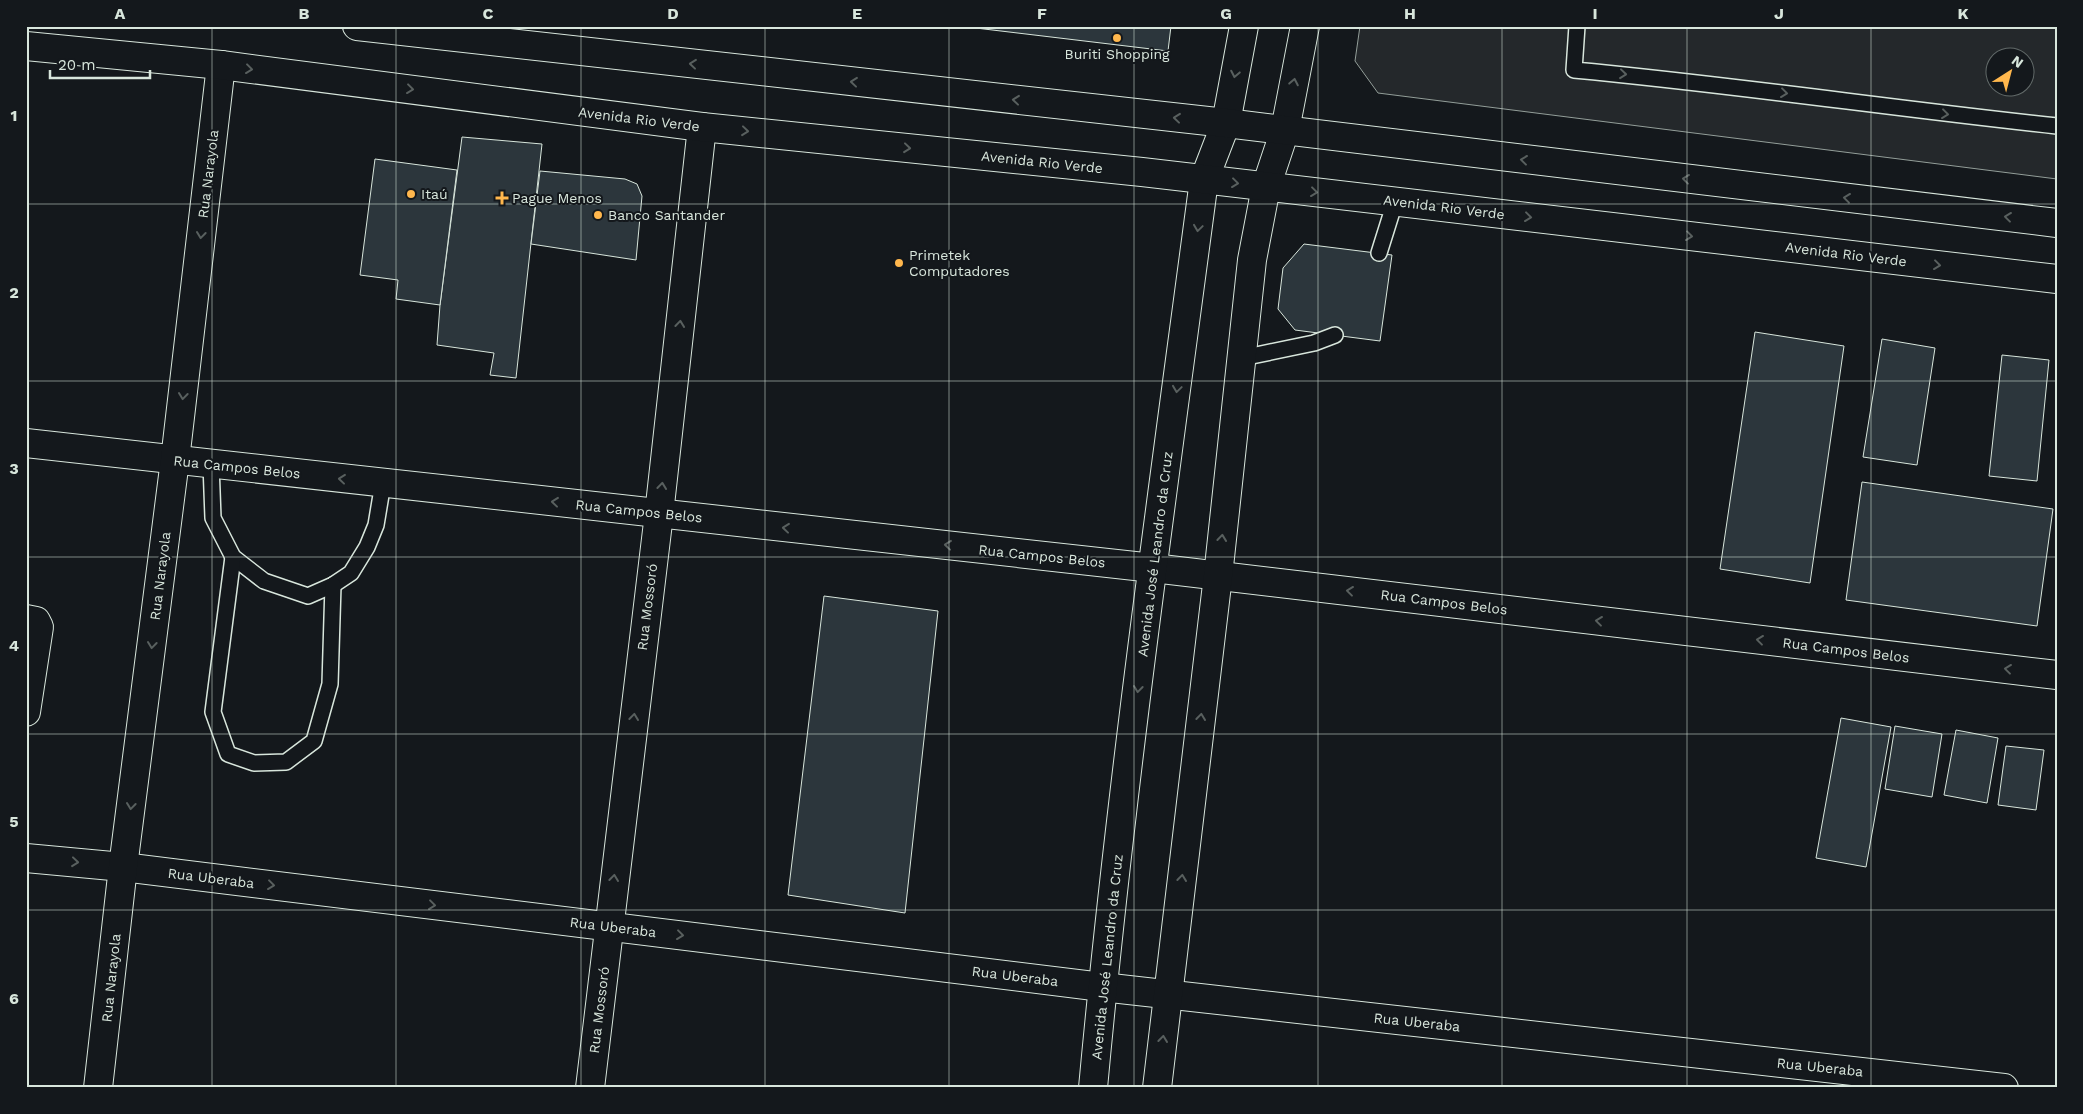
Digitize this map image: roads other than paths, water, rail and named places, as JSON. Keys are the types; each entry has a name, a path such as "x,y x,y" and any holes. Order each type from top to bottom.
{"street":[{"path":"357,26 1226,123 2057,222"},
{"name":"Avenida José Leandro da Cruz","path":"1093,1088 1102,987 1153,568 1204,180 1226,123 1244,26"},
{"path":"1157,1088 1218,576 1252,260 1266,187 1285,130 1305,26"},
{"name":"Avenida Rio Verde","path":"26,46 221,65 702,127 1204,180 2057,279"},
{"name":"Rua Narayola","path":"98,1088 123,867 175,460 221,65"},
{"name":"Rua Mossoró","path":"590,1088 659,514 702,127"},
{"name":"Rua Campos Belos","path":"26,443 1153,568 2057,675"},
{"path":"26,619 36,621 39,627 26,712"},
{"name":"Rua Uberaba","path":"26,858 123,867 1102,987 2004,1088"}],"lane":[{"path":"1577,26 1574,70 1734,86 1896,108 2057,126"},
{"path":"1378,253 1395,202"},
{"path":"1242,358 1314,343 1335,335"},
{"path":"211,464 213,518 233,557 264,581 308,596 332,585 351,572 367,548 376,525 383,483"},
{"path":"233,557 213,712 228,754 254,763 286,762 314,741 330,684 332,585"}],"place":[{"name":"Buriti Shopping","path":"1117,38"},
{"name":"Itaú","path":"411,194"},
{"name":"Pague Menos","path":"502,198"},
{"name":"Banco Santander","path":"598,215"},
{"name":"Primetek Computadores","path":"899,263"}]}
